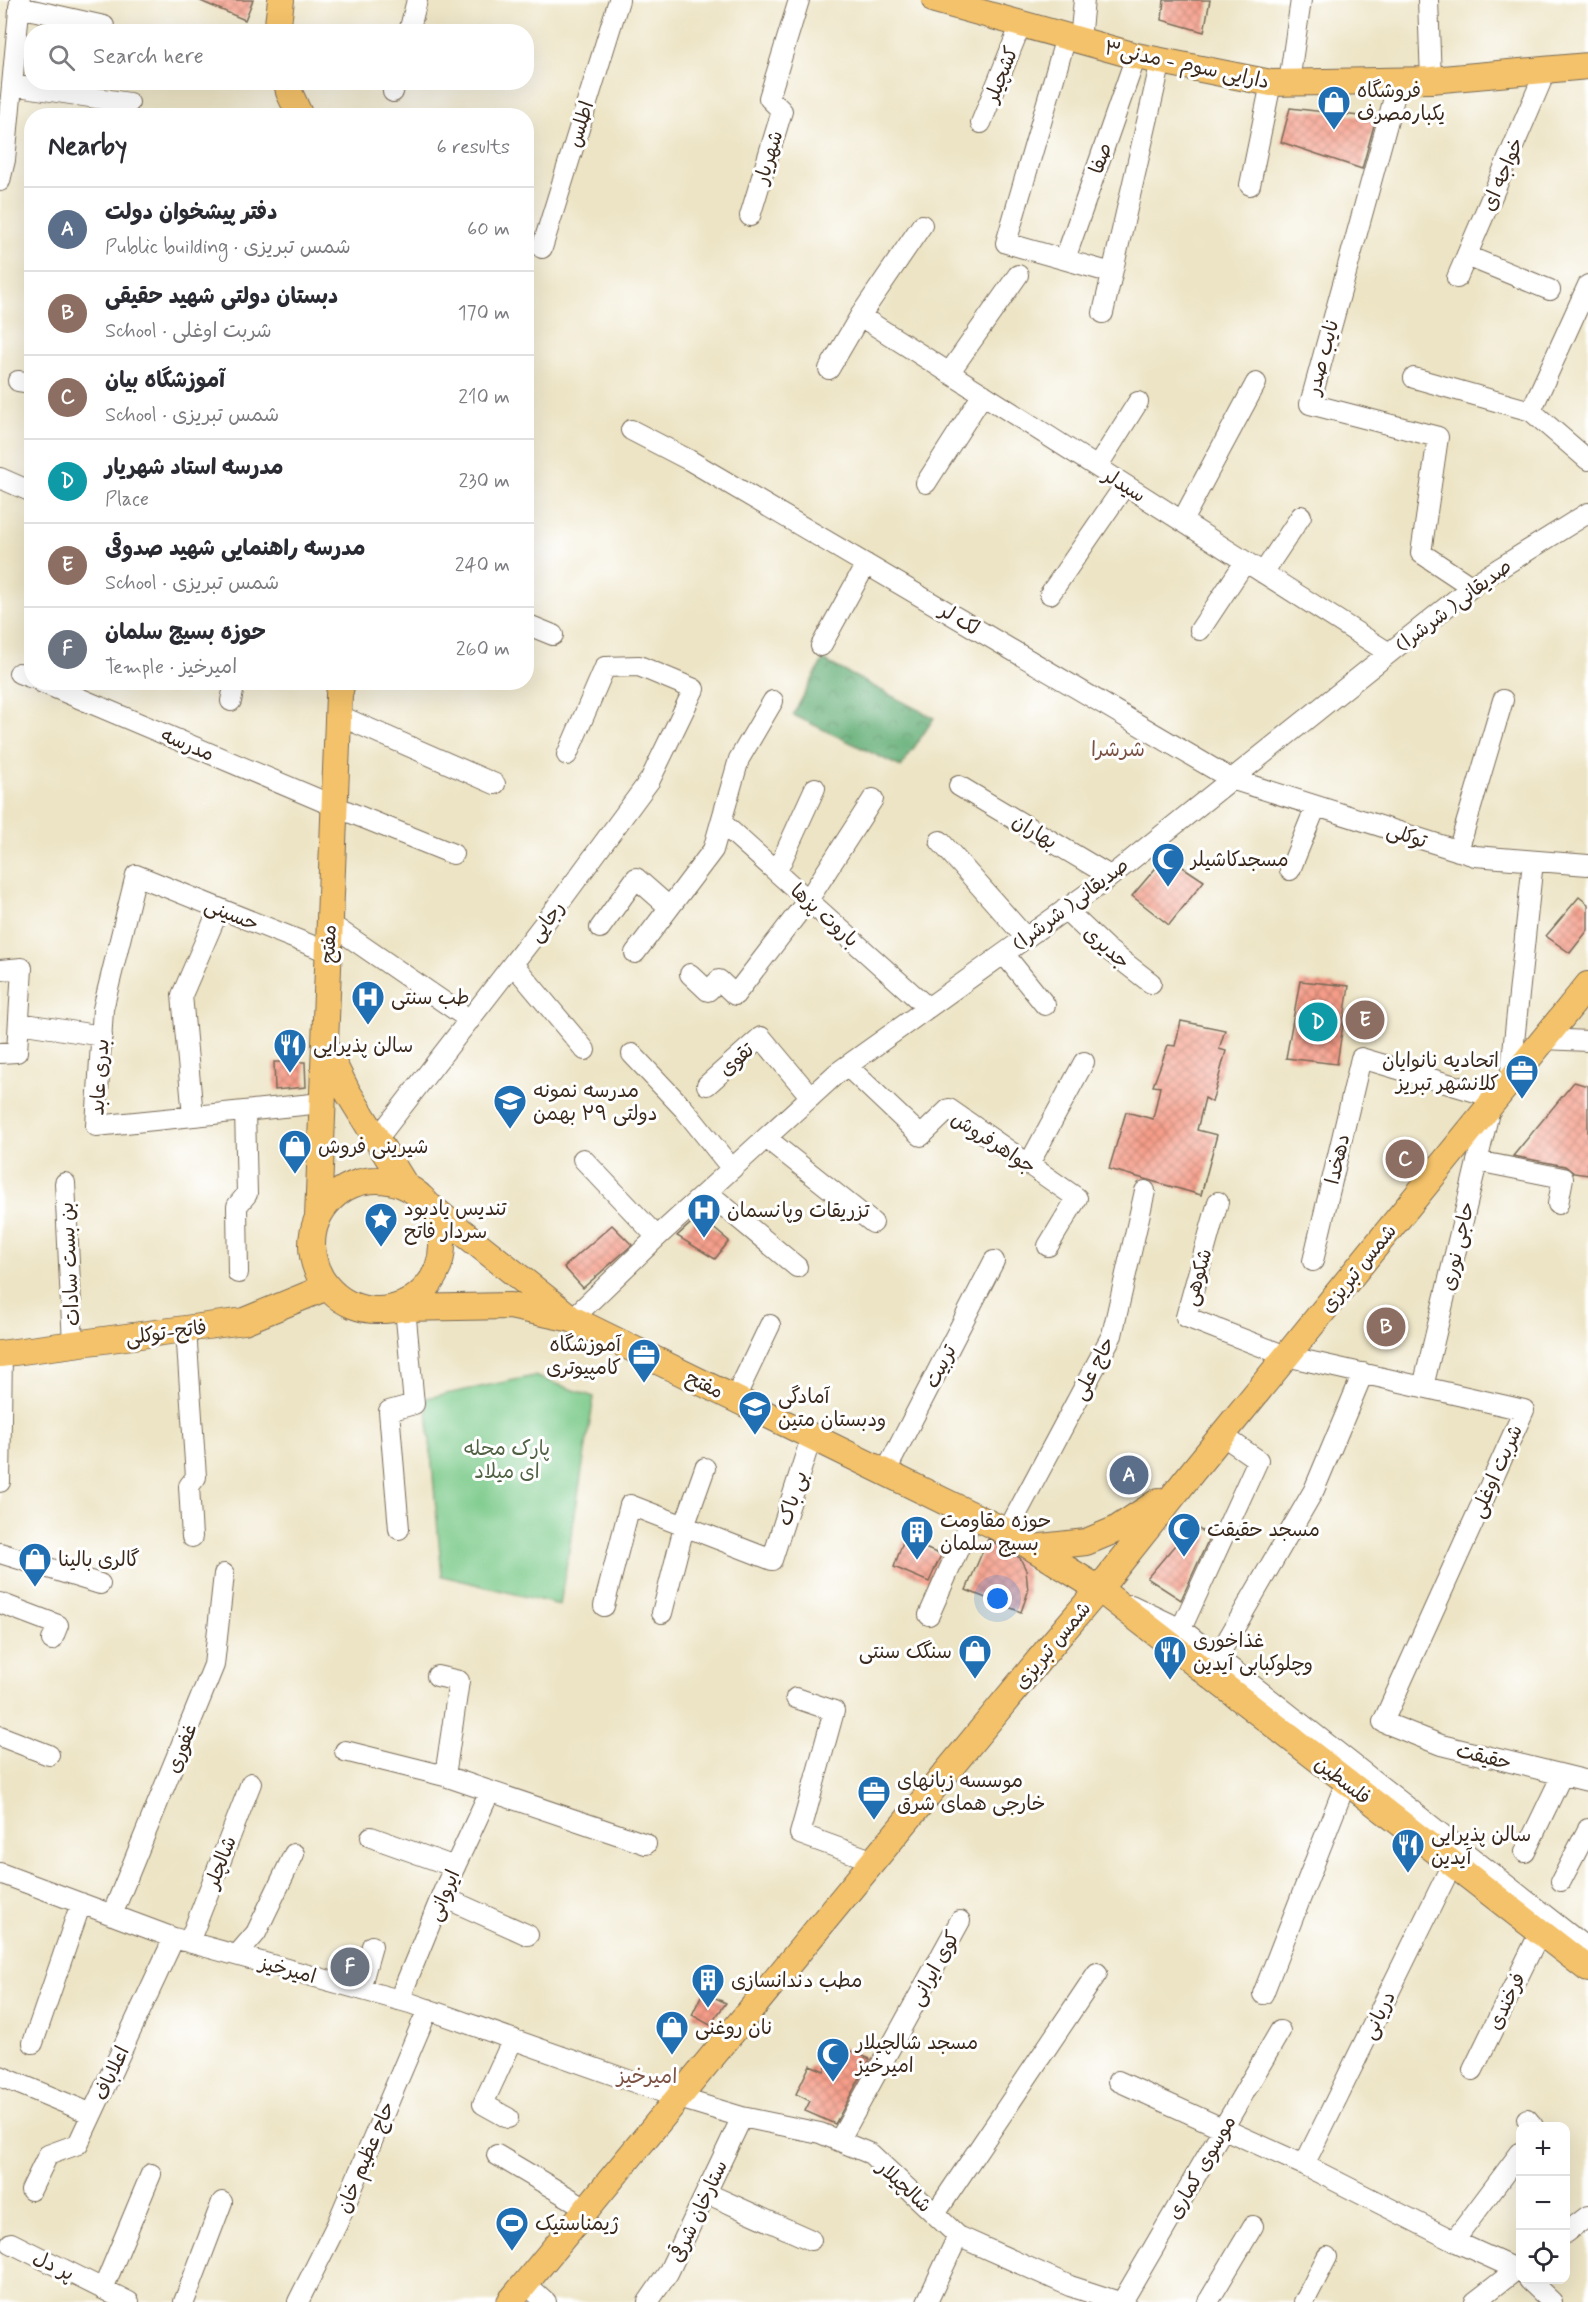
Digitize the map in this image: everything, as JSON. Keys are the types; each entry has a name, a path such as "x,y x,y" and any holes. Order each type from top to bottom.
{"main road":[{"path":"278,24 281,0"},
{"name":"دارایی سوم - مدنی۳","path":"935,0 1136,56 1280,83 1431,80 1588,66"},
{"path":"289,90 296,108"},
{"name":"مفتح","path":"340,690 324,1044 347,1091 405,1185"},
{"name":"شمس تبریزی","path":"518,2293 1099,1589 1588,985"},
{"path":"324,1044 318,1217 313,1234 312,1253 317,1271 327,1287 343,1301 363,1309 394,1309 406,1304 424,1291 437,1272 443,1250 440,1227 431,1206"},
{"path":"318,1217 330,1200 346,1187 365,1180 385,1179 405,1185 572,1319"},
{"name":"فاتح-توکلی","path":"1,1354 244,1321 327,1287"},
{"name":"مفتح","path":"394,1309 510,1306 572,1319 1007,1532 1099,1589"},
{"path":"1034,1548 1086,1542 1115,1530 1154,1505 1193,1471"},
{"name":"فلسطین","path":"1099,1589 1588,1969"}],"street":[{"path":"411,24 417,0"},
{"name":"اطلس","path":"542,248 619,0"},
{"name":"شهریار","path":"750,216 782,111 769,98 799,0"},
{"path":"1084,0 1006,243 1112,273"},
{"path":"1250,185 1280,83 1300,0"},
{"path":"1428,0 1431,80"},
{"path":"0,181 20,4 93,24"},
{"name":"کشچیلر","path":"981,123 1021,24"},
{"name":"صفا","path":"1065,259 1136,56"},
{"path":"1103,313 1161,61"},
{"name":"خواجه‌ ای","path":"1458,278 1546,70"},
{"name":"نایب صدر","path":"1399,81 1310,404 1438,438 1421,553 1472,587"},
{"path":"12,85 24,87"},
{"path":"44,90 129,103"},
{"path":"829,369 860,316 922,225"},
{"path":"1467,256 1550,290"},
{"path":"949,373 1018,275"},
{"path":"1531,411 1588,285"},
{"name":"سیدلر","path":"860,316 1389,653"},
{"path":"1414,378 1531,411 1588,460"},
{"path":"1182,521 1256,383"},
{"path":"926,483 982,394"},
{"path":"1097,467 1138,402"},
{"name":"لک لر","path":"631,430 689,460 1231,779"},
{"path":"0,478 24,488"},
{"path":"1050,594 1125,485"},
{"name":"(شرشرا )صدیقانی","path":"572,1319 657,1237 847,1066 1110,876 1472,587 1588,513"},
{"path":"1263,573 1301,516"},
{"path":"1200,630 1245,561"},
{"path":"821,646 866,564"},
{"path":"534,627 553,635"},
{"name":"رجایی","path":"377,1139 513,964 650,780 694,689 639,666 606,667 567,755"},
{"name":"مدرسه","path":"60,690 453,854"},
{"path":"1458,851 1503,700"},
{"path":"635,953 713,850 739,759 773,701"},
{"path":"338,715 495,784"},
{"name":"توکلی","path":"1231,779 1475,856 1588,865"},
{"name":"بهاران","path":"959,786 1110,876"},
{"path":"777,871 815,789"},
{"path":"690,974 708,991 719,980 735,995 808,900 873,799"},
{"path":"1290,870 1316,806"},
{"name":"باروت پزها","path":"722,822 928,1008"},
{"path":"940,841 1026,938"},
{"name":"حاجی نوری","path":"1423,1387 1477,1161 1499,1094 1533,861"},
{"name":"حسینی","path":"136,875 328,952"},
{"name":"بدری عابد","path":"136,875 103,1009 96,1126 322,1103"},
{"path":"600,928 636,878 669,907"},
{"path":"193,1116 182,995 219,909"},
{"name":"جدیری","path":"1065,909 1107,950 1151,983"},
{"path":"329,923 470,1020"},
{"path":"1004,954 1045,1005"},
{"path":"513,964 585,1050"},
{"path":"0,970 22,968 17,1052 0,1053"},
{"path":"19,1023 102,1036"},
{"name":"تقوی","path":"707,1085 761,1037 811,1097"},
{"path":"1544,1039 1588,1041"},
{"path":"632,1054 684,1109 732,1169"},
{"name":"دهخدا","path":"1313,1261 1361,1058 1499,1094"},
{"path":"1029,1164 1084,1062"},
{"name":"جواهرفروش","path":"847,1066 921,1136 949,1109 1077,1198 1048,1246"},
{"path":"238,1273 237,1206 247,1194 245,1111"},
{"path":"766,1138 873,1223"},
{"path":"583,1159 657,1237"},
{"path":"1477,1161 1563,1178 1558,1204"},
{"name":"بن بست سادات","path":"65,1183 73,1344"},
{"name":"حاج علی","path":"1007,1532 1112,1335 1145,1191"},
{"path":"707,1192 797,1267"},
{"name":"شکوهی","path":"1218,1202 1186,1317 1286,1356"},
{"name":"تربیت","path":"886,1472 994,1261"},
{"path":"394,1309 414,1404 389,1411 399,1529"},
{"path":"735,1398 770,1325"},
{"path":"186,1329 196,1477 189,1486 192,1537"},
{"path":"0,1482 1,1354"},
{"name":"شربت اوغلی","path":"1286,1356 1524,1410 1383,1722"},
{"path":"1217,1658 1314,1490 1363,1373"},
{"path":"1181,1629 1258,1460 1222,1435"},
{"name":"بی باک","path":"684,1527 772,1560 812,1436"},
{"path":"662,1612 684,1527 705,1468"},
{"path":"604,1606 630,1505 684,1527"},
{"path":"928,1615 973,1516"},
{"path":"0,1553 100,1584"},
{"name":"غفوری","path":"112,1915 214,1665 224,1574"},
{"path":"1099,1589 1181,1629 1588,1949"},
{"path":"0,1602 58,1625 52,1640"},
{"path":"437,1676 459,1681 445,1776"},
{"path":"796,1698 834,1711 800,1834 873,1861"},
{"name":"حقیقت","path":"1383,1722 1441,1745 1588,1781"},
{"path":"0,1736 49,1755"},
{"path":"345,1751 445,1776 645,1844"},
{"path":"1525,1852 1562,1775"},
{"path":"1263,1994 1346,1782"},
{"name":"شالچلر","path":"182,1940 251,1783"},
{"name":"ایروانی","path":"399,2000 441,1896 490,1791"},
{"path":"1561,1881 1588,1830"},
{"path":"371,1838 455,1867"},
{"path":"237,1955 256,1933 294,1854"},
{"name":"دریانی","path":"1304,2165 1452,1864"},
{"name":"امیرخیز","path":"0,1873 182,1940 428,2009 680,2098"},
{"path":"441,1896 528,1935"},
{"path":"33,2043 81,1903"},
{"name":"کوی ایرانی","path":"839,2141 960,1921"},
{"name":"فرخندی","path":"1473,2070 1540,1932"},
{"name":"اعلاباف","path":"31,2190 48,2156 78,2144 182,1940"},
{"path":"360,1989 372,1946"},
{"path":"934,2214 1097,1973"},
{"name":"حاج عظیم خان","path":"298,2302 337,2224 428,2009"},
{"name":"موسوی کماری","path":"1120,2302 1280,2031"},
{"path":"508,2118 483,2104 513,2039"},
{"path":"0,2076 92,2114"},
{"path":"1118,2081 1304,2165 1454,2241 1516,2268"},
{"name":"شالچیلار","path":"680,2098 742,2116 820,2133 871,2154 958,2236 1067,2294 1120,2302"},
{"name":"ستارخان شرقی","path":"648,2302 668,2273 742,2116"},
{"path":"496,2155 588,2209"},
{"path":"1454,2241 1516,2160"},
{"path":"103,2289 151,2174"},
{"path":"706,2193 811,2240"},
{"path":"184,2302 222,2202"},
{"path":"1570,2230 1588,2216"},
{"path":"1208,2302 1254,2226"},
{"path":"927,2302 958,2236"},
{"name":"پر دل","path":"12,2243 129,2302"},
{"path":"1304,2302 1327,2257"},
{"path":"1475,2302 1516,2275"},
{"path":"1535,2284 1552,2302"},
{"path":"518,2293 546,2302"}],"green space":[{"path":"823,660 934,718 901,767 793,715"},
{"name":"پارک محله ای میلاد","path":"534,1376 594,1397 560,1605 442,1576 426,1398"}],"building":[{"path":"198,0 253,0 245,20"},
{"path":"1164,0 1210,0 1204,32 1162,20"},
{"name":"فروشگاه یکبارمصرف","path":"1290,108 1376,118 1362,169 1281,142"},
{"name":"مسجدکاشیلر","path":"1166,856 1204,881 1169,925 1132,896"},
{"path":"1579,897 1588,904 1588,930 1570,953 1546,936"},
{"path":"1300,981 1349,986 1337,1064 1286,1058"},
{"path":"1181,1021 1225,1030 1219,1049 1226,1051 1212,1102 1205,1098 1197,1130 1217,1135 1201,1195 1109,1169 1126,1112 1153,1119 1160,1087 1153,1086 1168,1045 1175,1046"},
{"name":"سالن پذیرایی","path":"274,1062 305,1062 306,1087 275,1090"},
{"path":"1574,1082 1588,1086 1588,1175 1574,1173 1565,1166 1513,1156"},
{"name":"تزریقات وپانسمان","path":"699,1216 729,1241 715,1259 677,1236"},
{"path":"612,1225 632,1245 583,1288 564,1267"},
{"name":"مسجد حقیقت","path":"1192,1525 1210,1536 1181,1600 1147,1578"},
{"name":"حوزه مقاومت بسیج سلمان","path":"904,1539 941,1555 929,1582 894,1567"},
{"path":"988,1539 1020,1558 1026,1570 1028,1592 1021,1612 966,1590"},
{"path":"342,1955 356,1960 352,1974 337,1970"},
{"name":"مطب دندانسازی","path":"703,1992 726,2003 710,2025 692,2015"},
{"name":"مسجد شالچیلار امیرخیز","path":"836,2045 870,2059 835,2124 805,2111 810,2101 796,2094 810,2065 824,2071"}],"place":[{"name":"فروشگاه یکبارمصرف","path":"1334,131"},
{"name":"مسجدکاشیلر","path":"1168,888"},
{"name":"مدرسه راهنمایی شهید صدوقی","path":"1365,1020"},
{"name":"مدرسه استاد شهریار","path":"1318,1022"},
{"name":"طب سنتی","path":"368,1026"},
{"name":"سالن پذیرایی","path":"290,1074"},
{"name":"اتحادیه نانوایان کلانشهر تبریز","path":"1522,1100"},
{"name":"مدرسه نمونه دولتی ۲۹ بهمن","path":"510,1130"},
{"name":"آموزشگاه بیان","path":"1405,1159"},
{"name":"شیرینی فروش","path":"295,1175"},
{"name":"تزریقات وپانسمان","path":"704,1239"},
{"name":"تندیس یادبود سردار فاتح","path":"381,1248"},
{"name":"دبستان دولتی شهید حقیقی","path":"1386,1327"},
{"name":"آموزشگاه کامپیوتری","path":"644,1384"},
{"name":"آمادگی ودبستان متین","path":"755,1436"},
{"name":"دفتر پیشخوان دولت","path":"1129,1475"},
{"name":"مسجد حقیقت","path":"1184,1558"},
{"name":"حوزه مقاومت بسیج سلمان","path":"917,1561"},
{"name":"گالری بالینا","path":"35,1588"},
{"name":"سنگک سنتی","path":"975,1680"},
{"name":"غذاخوری وچلوکبابی آیدین","path":"1170,1681"},
{"name":"موسسه زبانهای خارجی همای شرق","path":"874,1821"},
{"name":"سالن پذیرایی آیدین","path":"1408,1874"},
{"name":"حوزه بسیج سلمان","path":"350,1967"},
{"name":"مطب دندانسازی","path":"708,2009"},
{"name":"نان روغنی","path":"672,2056"},
{"name":"مسجد شالچیلار امیرخیز","path":"833,2083"},
{"name":"ژیمناستیک","path":"512,2252"}],"district":[{"name":"شرشرا","path":"1118,749"},
{"name":"امیرخیز","path":"647,2076"}]}
